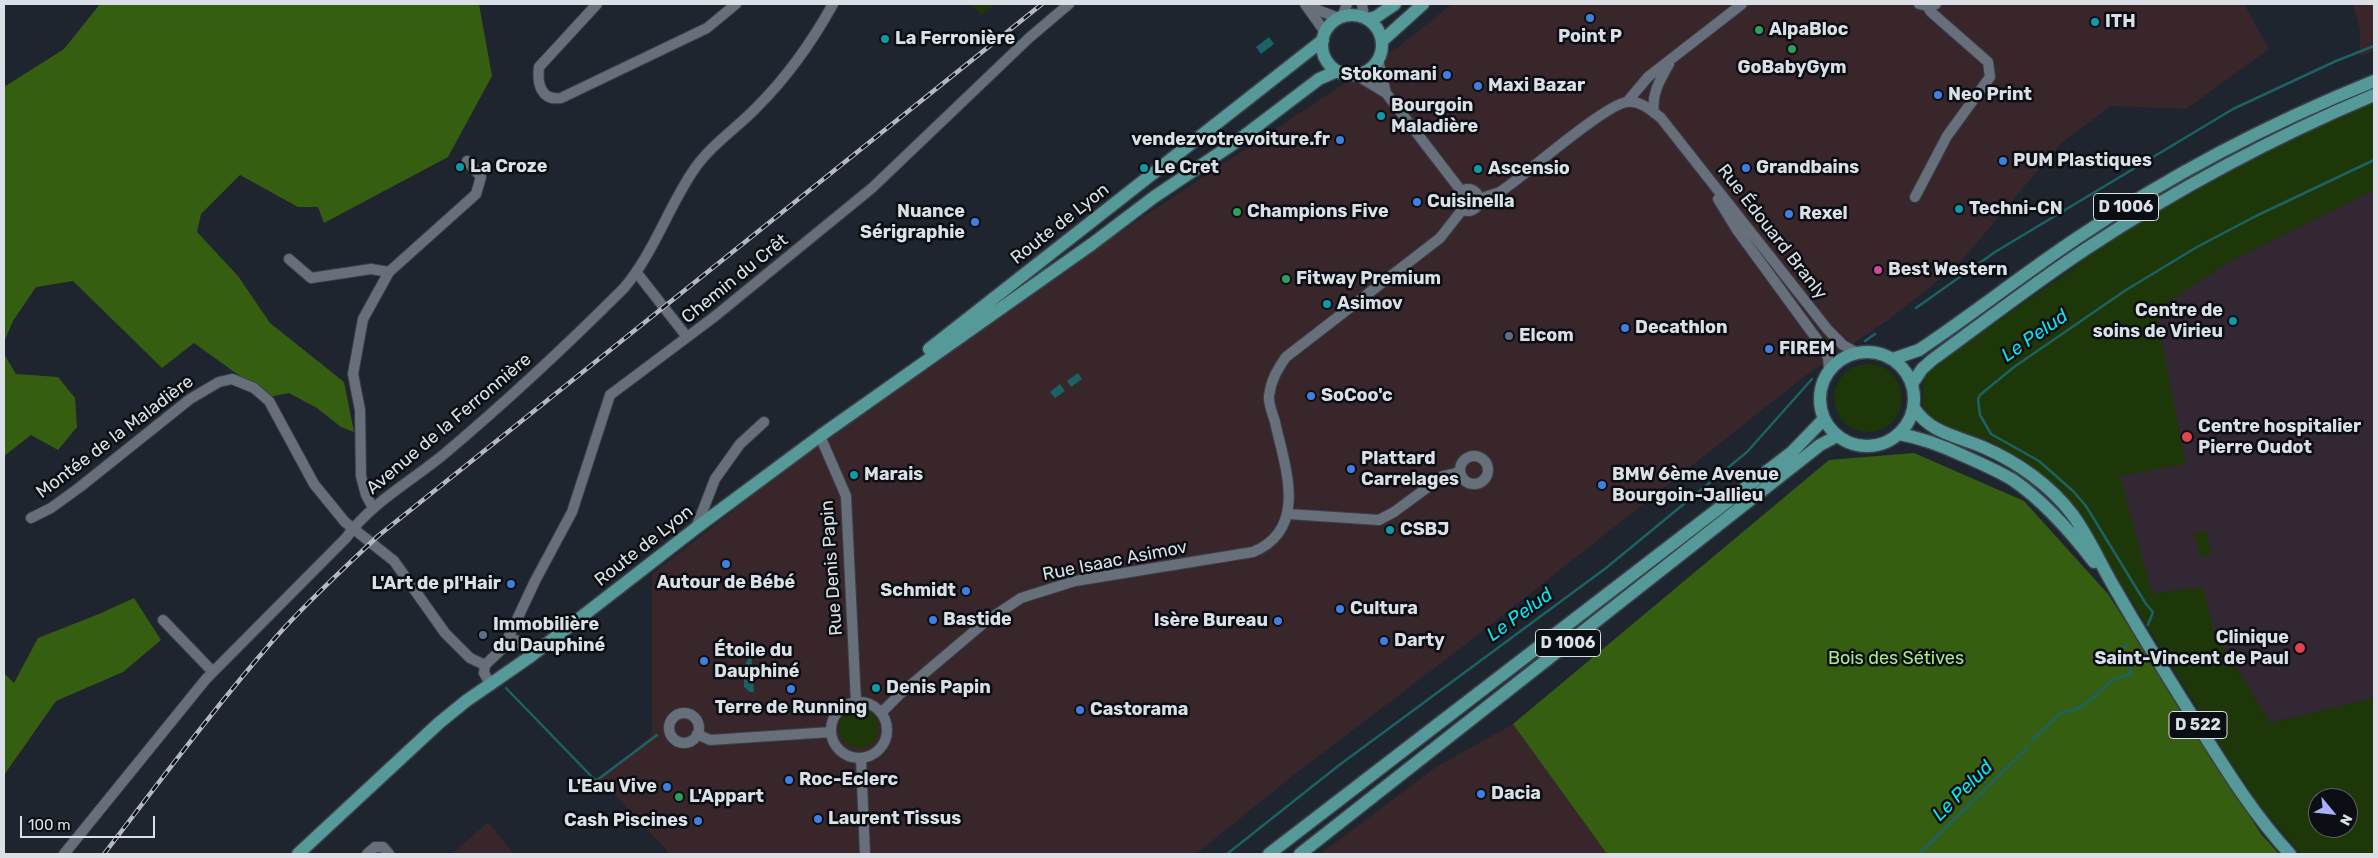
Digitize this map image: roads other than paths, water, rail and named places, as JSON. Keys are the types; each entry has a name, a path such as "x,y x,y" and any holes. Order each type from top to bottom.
{"main road":[{"path":"1366,18 1375,25 1382,41 1378,60 1365,72 1356,75 1337,71 1325,58 1324,36 1341,17 1353,15 1366,18 1376,17 1395,4"},
{"path":"1382,41 1423,4"},
{"name":"Route de Lyon","path":"820,436 1324,36"},
{"name":"Route de Lyon","path":"491,685 820,436 1092,244 1154,196 1236,142 1320,79 1337,71"},
{"name":"D 1006","path":"1893,359 1919,350 2077,238 2161,185 2285,120 2374,81"},
{"name":"D 1006","path":"1912,384 1922,369 1932,360 2043,278 2170,196 2289,133 2374,95"},
{"path":"1857,352 1876,352 1893,359 1901,365 1912,384 1915,396 1911,418 1899,434 1888,442 1875,446 1862,446 1838,436 1824,419 1820,399 1821,389 1829,370 1846,356 1857,352"},
{"name":"D 522","path":"1914,408 1927,425 1951,437 1976,444 2003,456 2050,490 2071,513 2095,551 2115,590 2241,792 2268,830 2290,854"},
{"name":"D 1006","path":"1269,854 1784,458 1824,419"},
{"name":"D 522","path":"1899,434 1929,441 2013,480 2040,502 2061,523 2115,590"},
{"name":"D 1006","path":"1300,854 1812,451 1832,437 1838,436"},
{"path":"298,854 439,723 466,701 491,685"},
{"path":"310,854 411,759 471,707 491,685"}],"street":[{"path":"598,4 539,67 537,80 543,93 554,99 561,98 707,28 736,4"},
{"name":"Avenue de la Ferronnière","path":"64,854 213,672 346,538 360,519 441,456 537,373 624,288 637,273 661,233 667,216 695,169 712,148 731,133 784,80 803,54 833,4"},
{"name":"Chemin du Crêt","path":"485,665 497,656 509,638 535,581 572,512 610,395 688,337 872,188 1029,38 1069,4"},
{"path":"1306,5 1341,17 1347,4"},
{"path":"1362,4 1366,18"},
{"path":"1479,200 1500,192 1605,112 1627,102 1648,78 1742,4"},
{"path":"1915,197 1946,136 1990,77 1988,62 1931,12 1927,4"},
{"path":"1306,5 1324,36"},
{"path":"1654,112 1653,104 1659,80 1673,57"},
{"path":"1378,60 1386,93"},
{"path":"1356,75 1386,93 1462,192"},
{"name":"Rue Édouard Branly","path":"1627,102 1637,103 1654,112 1667,126 1828,330 1843,345 1857,352"},
{"name":"Rue Édouard Branly","path":"1667,126 1718,199 1737,230 1816,338 1828,357 1829,370"},
{"path":"373,508 366,495 361,476 360,410 353,374 363,319 389,272 476,194 481,176 467,161"},
{"path":"1471,190 1476,194 1479,200 1478,206 1472,210 1462,210 1458,201 1462,192 1471,190"},
{"name":"Rue Isaac Asimov","path":"881,713 900,694 985,622 1021,598 1075,581 1253,552 1266,546 1278,536 1288,514 1288,478 1269,398 1273,375 1286,357 1440,238 1462,210"},
{"path":"289,259 311,278 371,269 389,272"},
{"path":"637,273 688,337"},
{"name":"Montée de la Maladière","path":"31,518 51,508 80,487 190,399 219,382 232,380 254,388 269,401 314,484 345,522 394,561 445,633 470,658 485,665"},
{"path":"696,528 715,480 740,444 764,422"},
{"name":"Rue Denis Papin","path":"820,436 846,496 856,702"},
{"path":"1288,514 1379,520 1394,512 1443,476 1460,472"},
{"path":"163,620 213,672"},
{"path":"509,638 518,641 531,656"},
{"path":"485,665 484,673 491,685"},
{"path":"856,702 866,703 881,713 885,721 885,739 874,753 861,758 846,755 838,749 833,741 831,732 832,721 837,712 846,705 856,702"},
{"path":"697,734 710,740 831,732"},
{"path":"861,758 864,854"},
{"path":"367,854 375,847 383,847 389,854"}],"waterway":[{"name":"Le Pelud","path":"1916,308 1995,252 2233,109 2336,61 2374,46"},
{"name":"Le Pelud","path":"2148,625 2153,612 2146,604 2086,506 2073,491 2039,461 1991,434 1980,415 1978,399 1980,395 2014,367 2126,290 2197,247 2256,216 2374,160"},
{"path":"1865,341 1875,334"},
{"name":"Le Pelud","path":"1227,854 1338,766 1606,568 1747,452 1812,379"},
{"name":"Le Pelud","path":"2031,741 2062,712 2077,709 2114,680 2131,674 2130,667 2120,654 2120,650 2128,644"},
{"path":"506,688 597,780 657,735"},
{"name":"Le Pelud","path":"1919,854 2027,748"}],"railway":[{"path":"104,854 253,663 313,598 378,536 1042,4"}],"place":[{"name":"Point P","path":"1590,18"},
{"name":"ITH","path":"2095,22"},
{"name":"AlpaBloc","path":"1759,30"},
{"name":"La Ferronière","path":"885,39"},
{"name":"GoBabyGym","path":"1792,49"},
{"name":"Stokomani","path":"1447,75"},
{"name":"Maxi Bazar","path":"1478,86"},
{"name":"Neo Print","path":"1938,95"},
{"name":"Bourgoin Maladière","path":"1381,116"},
{"name":"vendezvotrevoiture.fr","path":"1340,140"},
{"name":"PUM Plastiques","path":"2003,161"},
{"name":"La Croze","path":"460,167"},
{"name":"Le Cret","path":"1144,168"},
{"name":"Grandbains","path":"1746,168"},
{"name":"Ascensio","path":"1478,169"},
{"name":"Cuisinella","path":"1417,202"},
{"name":"Techni-CN","path":"1959,209"},
{"name":"Champions Five","path":"1237,212"},
{"name":"Rexel","path":"1789,214"},
{"name":"Nuance Sérigraphie","path":"975,222"},
{"name":"Best Western","path":"1878,270"},
{"name":"Fitway Premium","path":"1286,279"},
{"name":"Asimov","path":"1327,304"},
{"name":"Centre de soins de Virieu","path":"2233,321"},
{"name":"Decathlon","path":"1625,328"},
{"name":"Elcom","path":"1509,336"},
{"name":"FIREM","path":"1769,349"},
{"name":"SoCoo'c","path":"1311,396"},
{"name":"Centre hospitalier Pierre Oudot","path":"2187,437"},
{"name":"Plattard Carrelages","path":"1351,469"},
{"name":"Marais","path":"854,475"},
{"name":"BMW 6ème Avenue Bourgoin-Jallieu","path":"1602,485"},
{"name":"CSBJ","path":"1390,530"},
{"name":"Autour de Bébé","path":"726,564"},
{"name":"L'Art de pl'Hair","path":"511,584"},
{"name":"Schmidt","path":"966,591"},
{"name":"Cultura","path":"1340,609"},
{"name":"Bastide","path":"933,620"},
{"name":"Isère Bureau","path":"1278,621"},
{"name":"Immobilière du Dauphiné","path":"483,635"},
{"name":"Darty","path":"1384,641"},
{"name":"Clinique Saint-Vincent de Paul","path":"2300,648"},
{"name":"Étoile du Dauphiné","path":"704,661"},
{"name":"Denis Papin","path":"876,688"},
{"name":"Terre de Running","path":"791,689"},
{"name":"Castorama","path":"1080,710"},
{"name":"Roc-Eclerc","path":"789,780"},
{"name":"L'Eau Vive","path":"667,787"},
{"name":"Dacia","path":"1481,794"},
{"name":"L'Appart","path":"679,797"},
{"name":"Laurent Tissus","path":"818,819"},
{"name":"Cash Piscines","path":"698,821"}],"park label":[{"name":"Bois des Sétives","path":"1896,659"}]}
